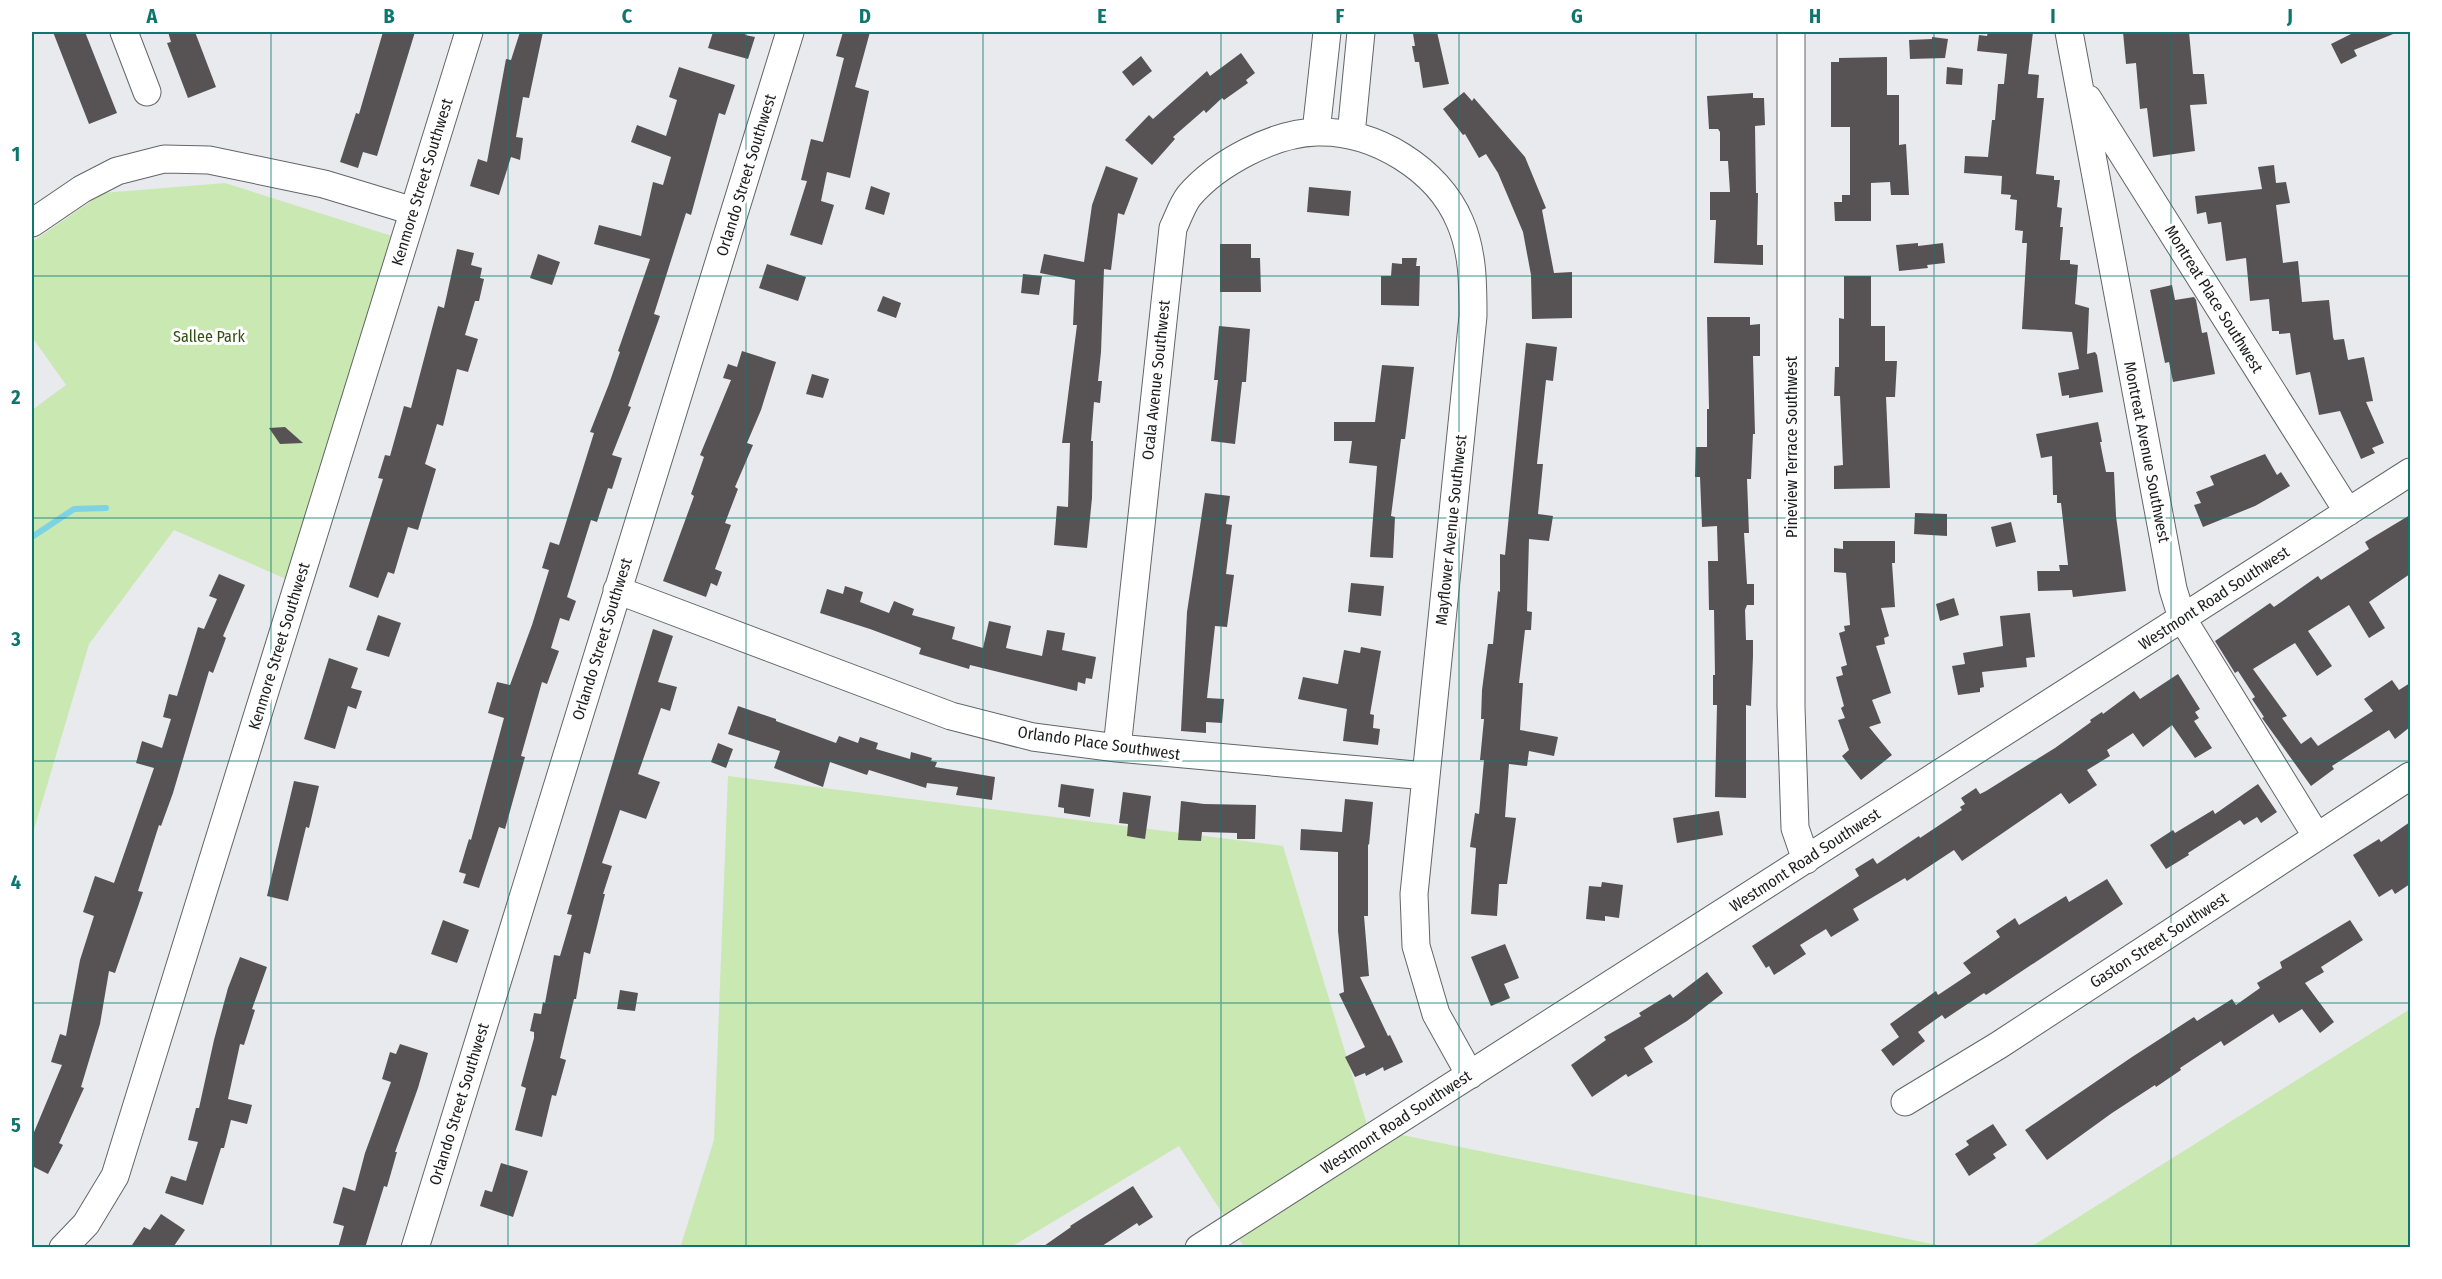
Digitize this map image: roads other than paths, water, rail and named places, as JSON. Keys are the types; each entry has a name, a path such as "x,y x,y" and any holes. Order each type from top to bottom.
{"street":[{"path":"124,32 147,92"},
{"name":"Kenmore Street Southwest","path":"63,1248 86,1224 115,1176 469,32"},
{"name":"Orlando Street Southwest","path":"415,1248 616,590 790,32"},
{"path":"1316,132 1327,32"},
{"path":"1351,135 1361,32"},
{"name":"Pineview Terrace Southwest","path":"1791,32 1791,707 1795,828 1806,860"},
{"name":"Montreat Avenue Southwest","path":"2069,32 2142,430 2182,618 2317,837"},
{"name":"Montreat Place Southwest","path":"2079,86 2348,512"},
{"name":"Ocala Avenue Southwest","path":"1117,748 1173,228 1188,197 1213,174 1265,142 1316,132 1351,135"},
{"name":"Mayflower Avenue Southwest","path":"1351,135 1397,152 1434,182 1460,221 1473,266 1473,316 1414,894 1416,946 1436,1014 1470,1075"},
{"path":"32,223 82,189 117,171 164,159 209,160 324,184 413,211"},
{"name":"Westmont Road Southwest","path":"1199,1248 2410,472"},
{"name":"Orlando Place Southwest","path":"616,590 951,716 1033,736 1117,748 1426,776"},
{"name":"Gaston Street Southwest","path":"1905,1102 2009,1038 2410,776"}],"waterway":[{"path":"32,537 74,509 106,508"}],"park label":[{"name":"Sallee Park","path":"209,336"}]}
